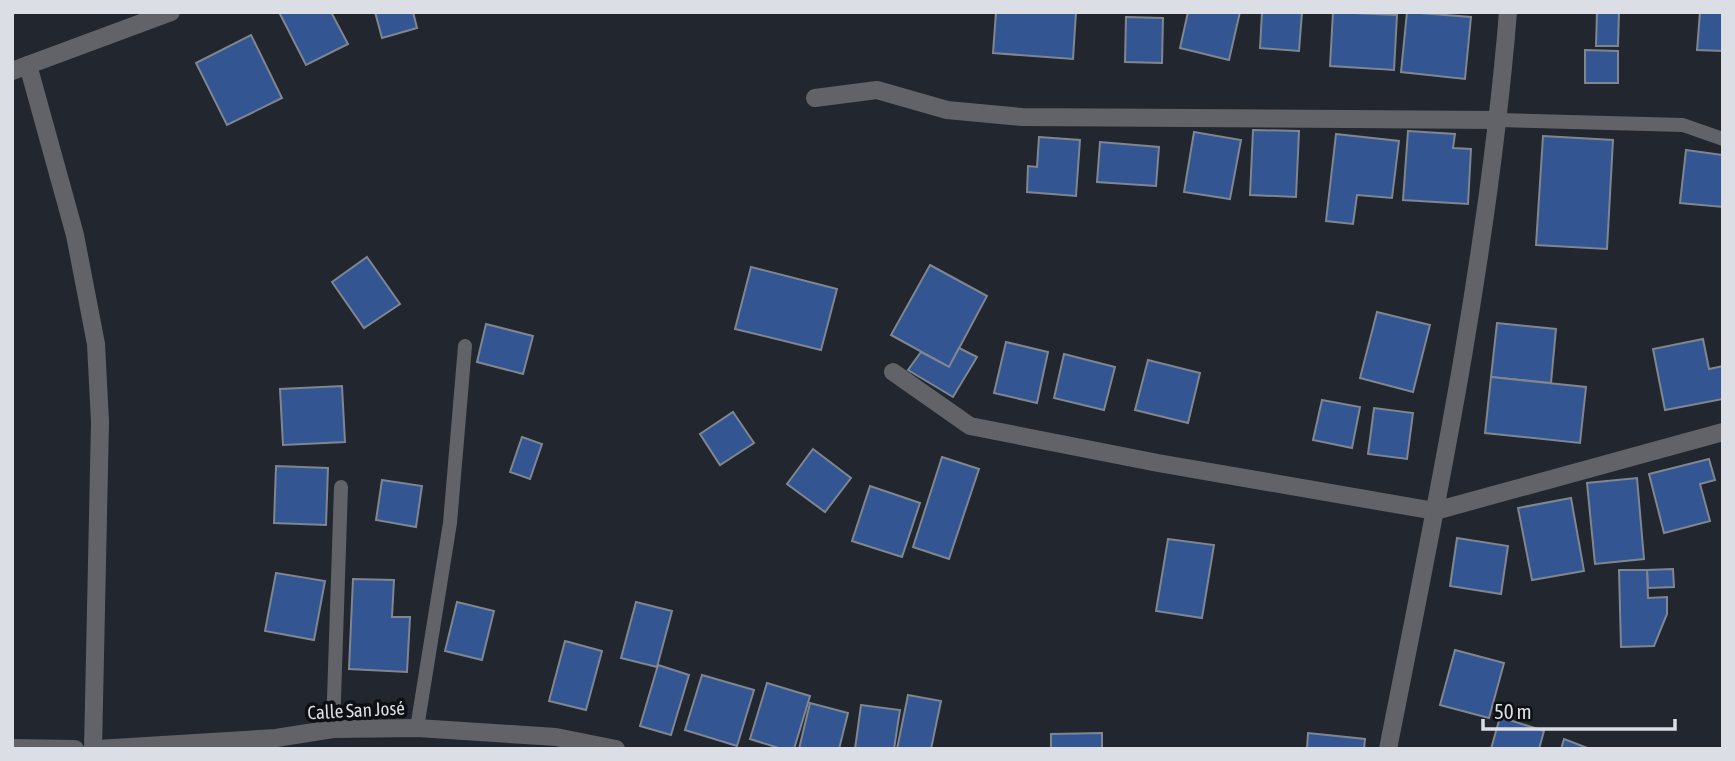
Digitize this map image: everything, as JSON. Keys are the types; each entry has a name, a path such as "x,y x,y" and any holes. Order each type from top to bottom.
{"street":[{"path":"95,749 100,422 96,344 75,235 20,68 171,12"},
{"path":"1388,749 1435,511 1499,120 1508,12"},
{"path":"815,98 877,90 947,110 1022,117 1499,120"},
{"path":"893,372 970,426 1158,463 1435,511 1723,432"},
{"name":"Calle San José","path":"95,749 276,743 332,729 418,728 556,737 617,749"},
{"path":"12,748 75,749"}],"lane":[{"path":"1499,120 1683,125 1723,139"},
{"path":"418,728 450,523 465,346"},
{"path":"332,729 341,487"}],"building":[{"path":"279,12 331,12 348,44 306,65"},
{"path":"375,12 413,12 417,28 382,38"},
{"path":"996,12 1076,12 1073,59 993,53"},
{"path":"1188,12 1240,12 1229,60 1180,48"},
{"path":"1262,12 1302,12 1299,51 1260,48"},
{"path":"1333,12 1397,15 1394,70 1330,66"},
{"path":"1407,12 1471,17 1465,79 1401,72"},
{"path":"1597,12 1619,12 1618,46 1596,46"},
{"path":"1700,12 1723,12 1723,51 1697,50"},
{"path":"1126,17 1163,18 1162,63 1125,62"},
{"path":"251,35 282,98 227,125 196,63"},
{"path":"1585,50 1618,51 1618,83 1585,83"},
{"path":"1253,130 1299,131 1296,197 1250,195"},
{"path":"1408,131 1455,134 1453,148 1471,149 1468,204 1403,200"},
{"path":"1194,132 1241,140 1230,199 1184,192"},
{"path":"1336,134 1399,141 1392,198 1357,195 1353,224 1326,221"},
{"path":"1543,136 1613,140 1607,249 1536,245"},
{"path":"1039,137 1080,140 1076,196 1027,192 1028,166 1037,167"},
{"path":"1100,142 1159,147 1156,186 1097,182"},
{"path":"1686,150 1723,155 1723,207 1680,203"},
{"path":"367,257 400,304 364,328 332,282"},
{"path":"930,265 987,296 949,367 891,335"},
{"path":"751,267 837,289 821,350 735,329"},
{"path":"1377,312 1430,325 1413,392 1360,378"},
{"path":"1497,323 1556,329 1551,383 1491,377"},
{"path":"486,324 533,336 523,374 477,362"},
{"path":"1703,339 1709,369 1723,366 1723,399 1665,410 1653,349"},
{"path":"1006,342 1048,352 1037,403 994,393"},
{"path":"959,348 977,357 953,397 908,370 921,352 949,367"},
{"path":"1064,354 1115,367 1104,410 1054,398"},
{"path":"1148,360 1200,373 1188,423 1135,410"},
{"path":"1491,377 1586,387 1580,443 1485,433"},
{"path":"342,386 345,442 283,445 280,389"},
{"path":"1322,400 1360,407 1352,448 1313,440"},
{"path":"1374,408 1413,413 1407,459 1368,454"},
{"path":"733,412 754,443 720,465 700,434"},
{"path":"522,437 542,444 530,479 510,472"},
{"path":"813,449 851,478 825,512 787,484"},
{"path":"942,457 979,469 949,559 913,547"},
{"path":"1709,459 1715,480 1700,484 1710,521 1664,533 1649,474"},
{"path":"276,466 328,468 326,525 274,523"},
{"path":"1637,478 1644,559 1595,564 1587,483"},
{"path":"382,480 422,486 416,527 376,520"},
{"path":"870,486 920,503 902,557 852,541"},
{"path":"1571,498 1584,571 1532,580 1518,508"},
{"path":"1457,538 1508,546 1501,594 1450,586"},
{"path":"1168,539 1214,545 1202,618 1156,611"},
{"path":"1673,569 1674,587 1648,588 1647,570"},
{"path":"1619,570 1647,570 1648,598 1667,597 1667,614 1654,646 1621,647"},
{"path":"276,573 325,581 314,640 265,631"},
{"path":"353,579 394,580 392,617 410,617 407,672 349,669"},
{"path":"457,602 494,611 482,660 445,651"},
{"path":"636,602 672,611 657,667 621,658"},
{"path":"565,641 602,651 586,710 549,701"},
{"path":"1455,650 1504,663 1489,718 1440,705"},
{"path":"658,665 689,675 671,735 640,726"},
{"path":"702,675 754,690 737,746 685,730"},
{"path":"767,683 810,696 794,749 782,749 750,739"},
{"path":"908,695 941,701 931,749 897,749"},
{"path":"810,703 848,713 839,749 799,749"},
{"path":"861,705 900,710 894,749 855,749"},
{"path":"1500,717 1544,731 1539,749 1491,749"},
{"path":"1102,733 1102,749 1051,749 1051,734"},
{"path":"1308,733 1365,739 1364,749 1307,749"},
{"path":"1564,739 1590,749 1561,749"}]}
